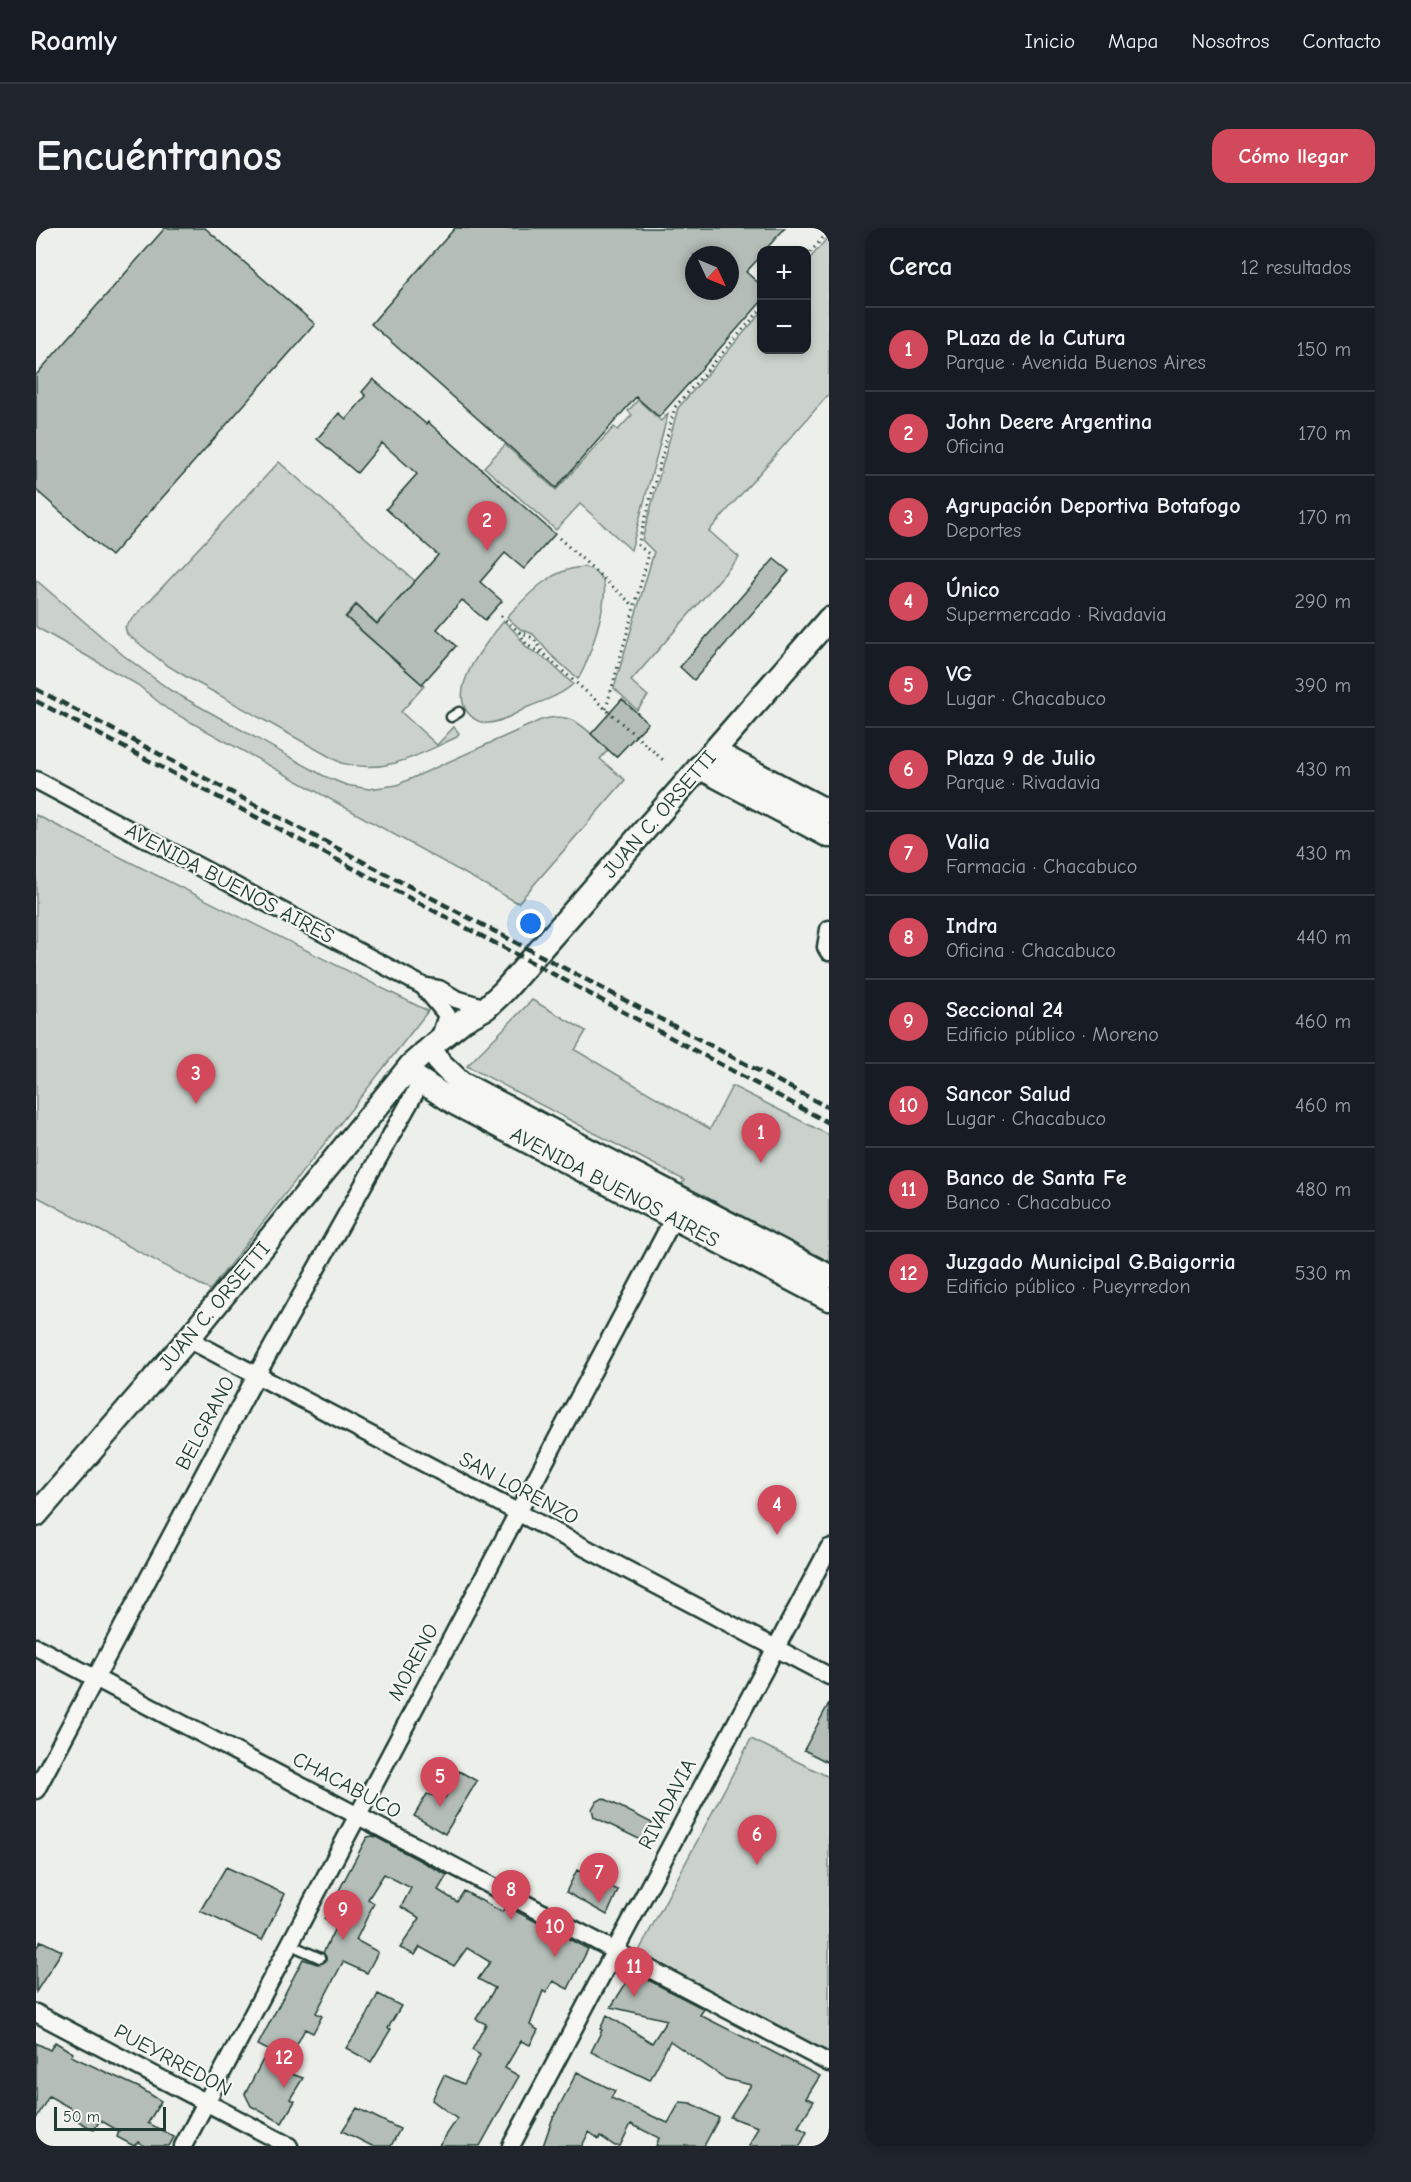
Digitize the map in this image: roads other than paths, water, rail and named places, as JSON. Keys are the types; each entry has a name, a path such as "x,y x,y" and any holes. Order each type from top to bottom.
{"main road":[{"name":"JUAN C. ORSETTI","path":"36,1515 188,1339 389,1094 427,1061 464,1020 486,1008 538,954 829,619"},
{"path":"706,759 829,812"},
{"path":"706,759 829,836"},
{"name":"AVENIDA BUENOS AIRES","path":"427,1061 456,1104 679,1209 829,1276"},
{"name":"AVENIDA BUENOS AIRES","path":"679,1209 829,1299"}],"street":[{"name":"AVENIDA BUENOS AIRES","path":"36,780 423,986 439,989 456,999 486,1008"},
{"path":"829,929 826,947 829,952"},
{"name":"AVENIDA BUENOS AIRES","path":"423,986 447,1015 427,1061"},
{"name":"BELGRANO","path":"36,1790 256,1376 427,1061"},
{"name":"MORENO","path":"183,2146 679,1209"},
{"name":"SAN LORENZO","path":"188,1339 829,1676"},
{"name":"RIVADAVIA","path":"511,2146 829,1548"},
{"name":"CHACABUCO","path":"36,1647 829,2063"},
{"name":"PUEYRREDON","path":"36,2013 289,2146"}],"lane":[{"path":"290,1944 320,1958"}],"railway":[{"path":"36,689 829,1108"},
{"path":"36,701 531,962 829,1123"}],"place":[{"name":"John Deere Argentina","path":"487,551"},
{"name":"Agrupación Deportiva Botafogo","path":"196,1104"},
{"name":"PLaza de la Cutura","path":"761,1163"},
{"name":"Único","path":"777,1535"},
{"name":"VG","path":"440,1807"},
{"name":"Plaza 9 de Julio","path":"757,1865"},
{"name":"Valia","path":"599,1903"},
{"name":"Indra","path":"511,1920"},
{"name":"Seccional 24","path":"343,1940"},
{"name":"Sancor Salud","path":"555,1957"},
{"name":"Banco de Santa Fe","path":"634,1997"},
{"name":"Juzgado Municipal G.Baigorria","path":"284,2088"}]}
